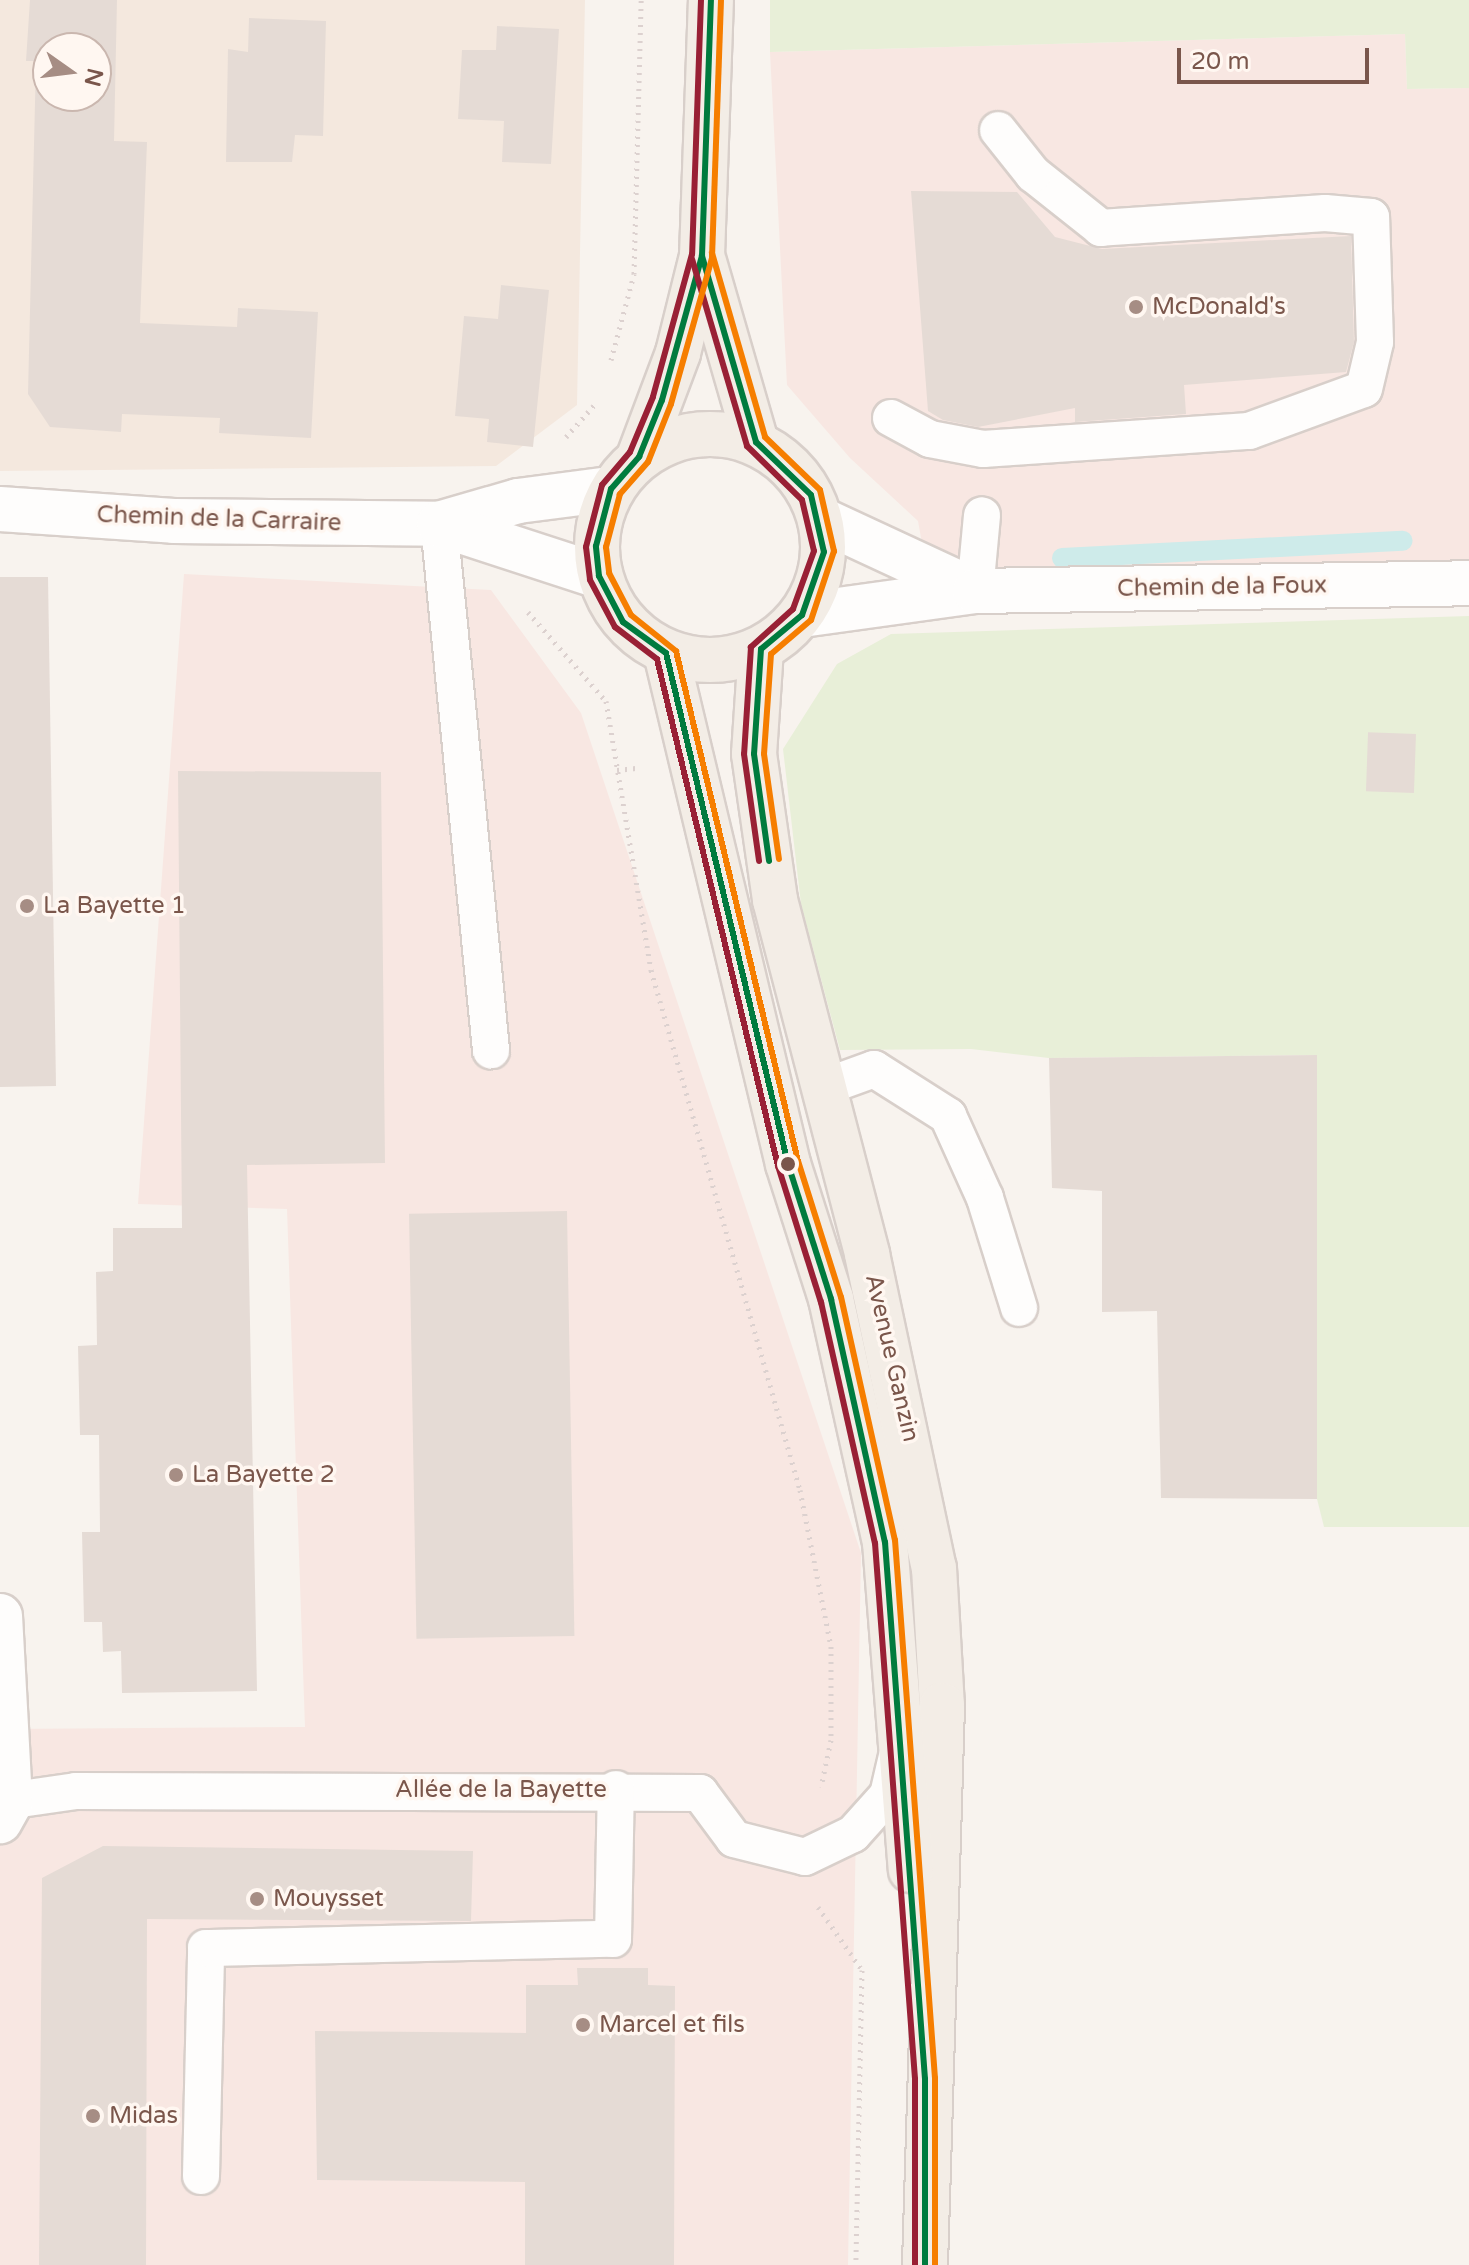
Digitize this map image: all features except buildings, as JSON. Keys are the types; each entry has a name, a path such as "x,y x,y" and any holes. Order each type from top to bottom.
{"main road":[{"path":"625,473 689,437 716,433 756,442 796,473 820,519 824,552 802,615 761,649 698,661 666,653 623,622 599,576 600,517 625,473 678,353 702,256 711,0"},
{"path":"702,256 756,442"},
{"name":"Avenue Ganzin","path":"761,649 754,754 775,900 827,1086 917,1462 934,1568 942,1705 925,2079 925,2265"},
{"name":"Avenue Ganzin","path":"666,653 788,1164 831,1299 885,1542 902,1731 925,2079"}],"street":[{"name":"Chemin de la Carraire","path":"0,509 174,521 439,524 625,473"},
{"name":"Chemin de la Foux","path":"820,519 975,591"},
{"name":"Chemin de la Carraire","path":"439,524 599,576"},
{"name":"Chemin de la Foux","path":"802,615 975,591 1469,583"},
{"path":"0,1616 3,1809"}],"lane":[{"path":"891,418 930,439 983,449 1249,431 1364,389 1375,342 1371,217 1325,213 1101,228 1033,174 998,130"},
{"path":"975,591 982,515"},
{"path":"439,524 491,1050"},
{"path":"827,1086 874,1069 948,1116 985,1198 1019,1308"},
{"name":"Allée de la Bayette","path":"3,1809 76,1791 616,1789 700,1793 734,1839 805,1857 853,1834 888,1795 902,1731"},
{"path":"201,2176 206,1948 613,1939 616,1789"}],"path":[{"path":"608,372 634,274 641,0"},
{"path":"556,444 601,397"},
{"path":"521,600 606,701 651,970 800,1490 831,1646 831,1740 817,1798"},
{"path":"815,1902 862,1970 856,2265"}],"shaded area":[{"path":"0,0 585,0 577,405 496,466 0,471"},
{"path":"1405,34 1407,89 1469,88 1469,561 929,582 918,521 850,458 787,385 770,52"},
{"path":"184,574 491,590 581,713 861,1553 848,2265 0,2265 0,1729 305,1727 287,1209 138,1204"}],"green space":[{"path":"770,0 1469,0 1469,88 1407,89 1405,34 770,52"},
{"path":"1469,616 1469,1527 1324,1527 1317,1499 1316,1055 1049,1058 971,1049 840,1050 801,904 783,749 837,664 891,634"}],"waterway":[{"path":"1062,558 1403,541"}],"transit line":[{"path":"701,0 692,254 653,397 630,452 602,485 586,547 590,580 615,627 657,659 778,1166 821,1302 875,1543 915,2079 915,2265"},
{"path":"666,653 623,622 599,576 596,546 611,489 639,457 662,400 702,256 711,0"},
{"path":"721,0 712,258 671,404 648,462 620,494 606,547 609,573 631,615 676,651 798,1161 841,1297 895,1540 935,2078 935,2265"},
{"path":"712,253 765,437 820,490 834,551 811,620 771,654 764,754 779,859"},
{"path":"702,256 756,442"},
{"path":"692,259 747,446 802,500 814,551 793,609 751,647 744,754 759,861"},
{"path":"756,442 811,495 824,552 802,615 761,649"},
{"path":"761,649 754,754 769,861"},
{"path":"666,653 788,1164 831,1299 885,1542 925,2079 925,2265"}],"place":[{"name":"McDonald's","path":"1136,307"},
{"name":"La Bayette 1","path":"27,906"},
{"name":"La Bayette 2","path":"176,1475"},
{"name":"Mouysset","path":"257,1899"},
{"name":"Marcel et fils","path":"583,2025"},
{"name":"Midas","path":"93,2116"}]}
